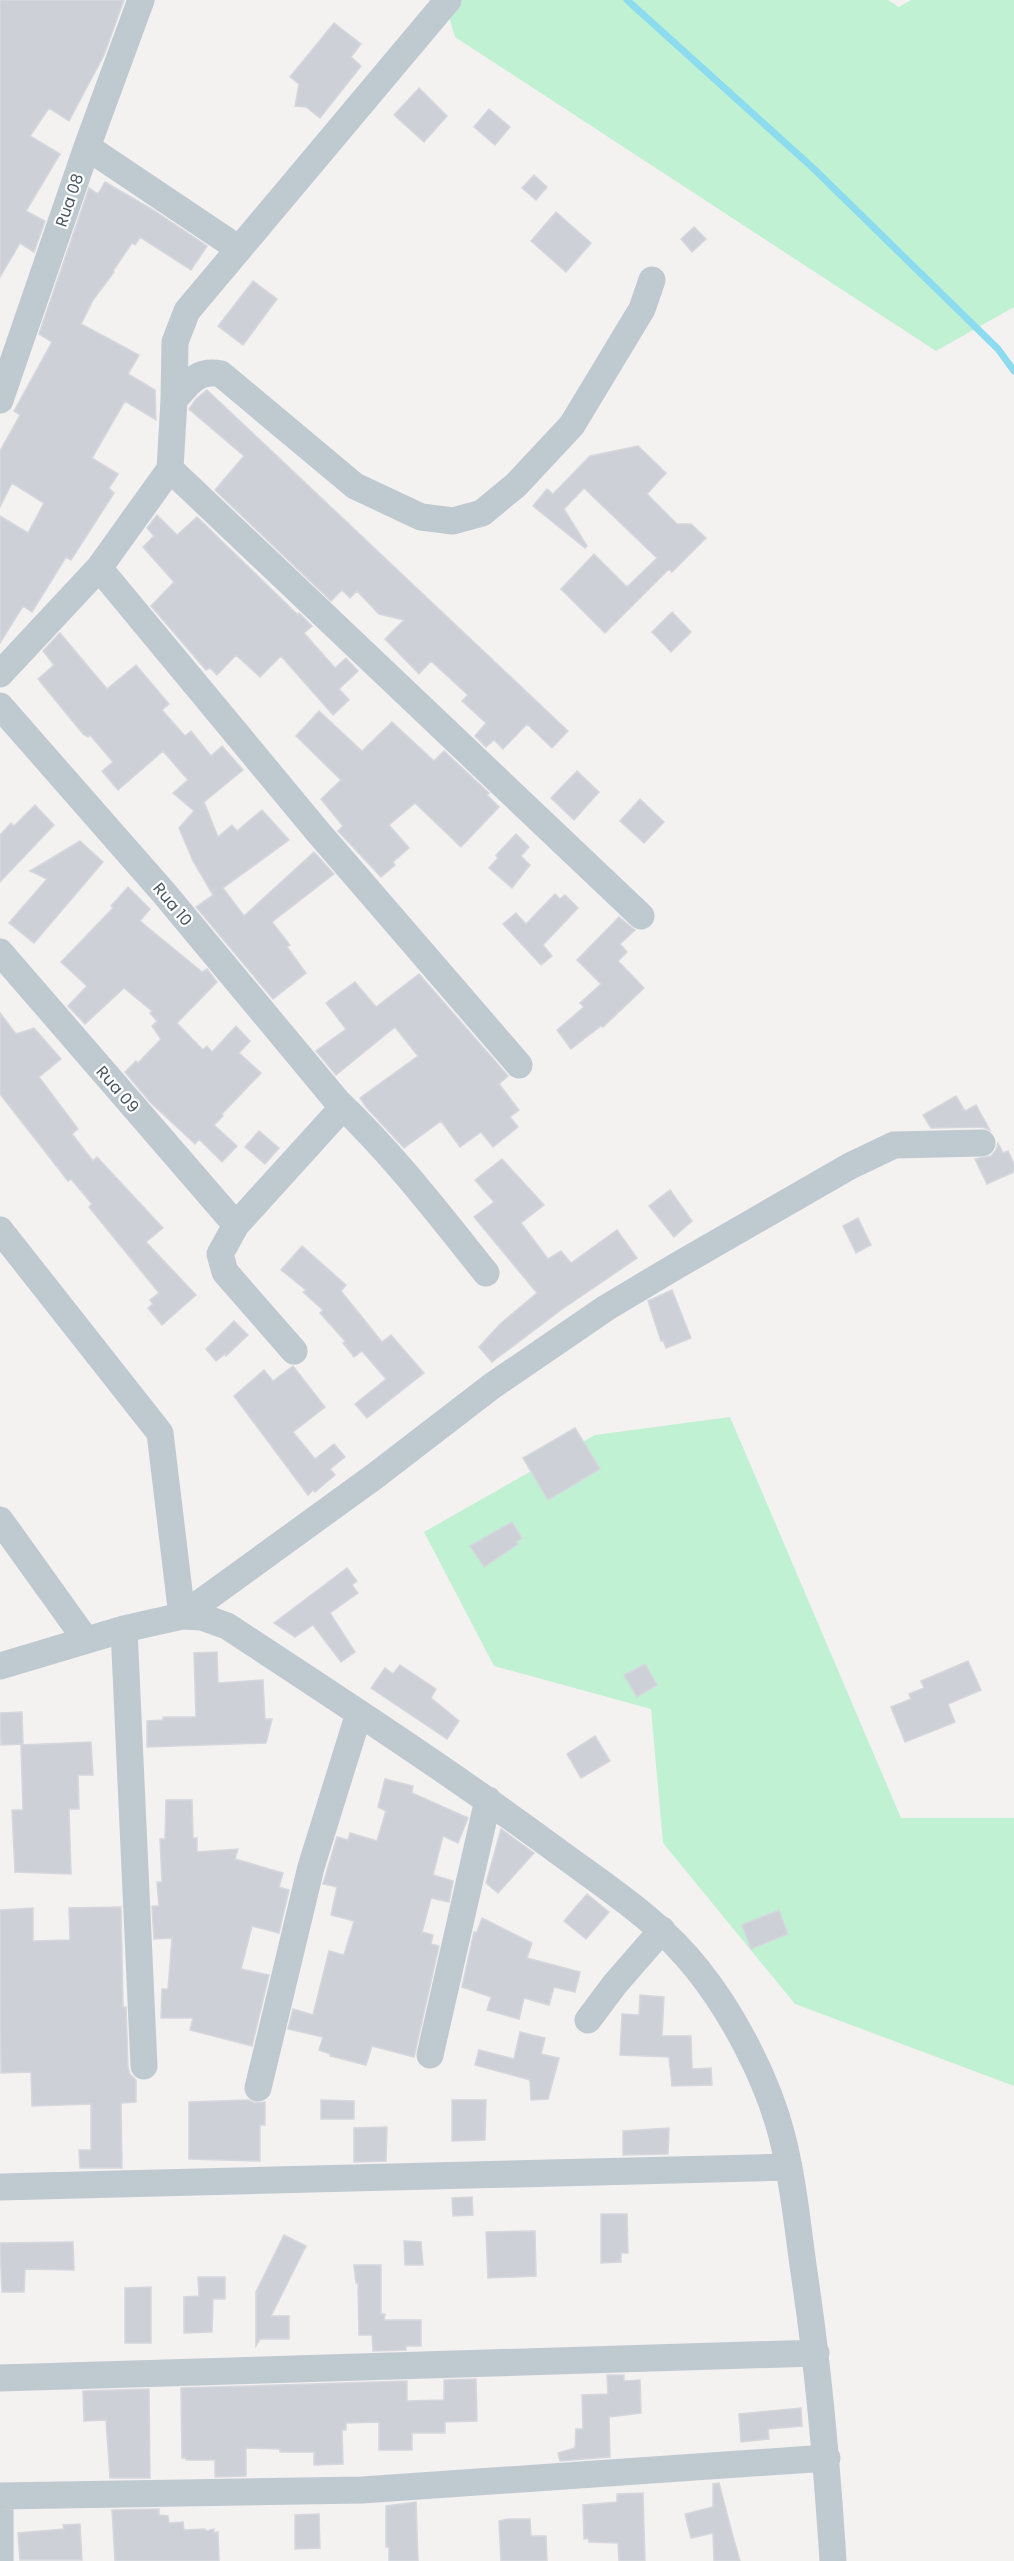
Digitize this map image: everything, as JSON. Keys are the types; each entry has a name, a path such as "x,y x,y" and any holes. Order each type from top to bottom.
{"street":[{"name":"Rua 08","path":"0,400 87,147 141,0"},
{"path":"0,674 99,568 170,469 174,400 173,359 179,327 187,311 448,0"},
{"path":"87,147 239,249"},
{"path":"174,400 198,375 207,371 221,374 355,486 421,517 453,521 482,513 516,485 572,425 642,309 652,280"},
{"path":"170,469 641,916"},
{"path":"99,568 318,832 519,1065"},
{"name":"Rua 10","path":"0,706 164,893 343,1107 389,1154 486,1273"},
{"name":"Rua 09","path":"0,952 236,1225"},
{"path":"294,1351 225,1272 220,1254 236,1225 343,1107"},
{"path":"182,1616 375,1476 501,1379 606,1308 678,1265 850,1166 894,1145 982,1143"},
{"path":"0,1230 160,1433 182,1616"},
{"path":"0,1520 86,1640"},
{"path":"0,1666 124,1629 182,1616 202,1617 227,1626 488,1800 662,1930 698,1970 738,2032 762,2081 782,2133 816,2353 827,2458 833,2561"},
{"path":"124,1629 144,2066"},
{"path":"258,2088 310,1867 359,1713"},
{"path":"429,2055 488,1800"},
{"path":"588,2020 615,1984 662,1930"},
{"path":"0,2187 789,2167"},
{"path":"0,2378 816,2353"},
{"path":"0,2561 0,2496 362,2490 827,2458"}],"green space":[{"path":"444,0 888,0 899,7 911,0 1014,0 1014,307 936,351 455,37"},
{"path":"730,1417 901,1818 1014,1818 1014,2086 795,2004 663,1843 651,1709 494,1666 424,1532 595,1435"}],"building":[{"path":"0,0 124,0 104,55 69,121 49,108 30,136 60,154 26,211 45,221 34,252 20,243 0,277"},
{"path":"334,23 361,44 351,57 361,66 320,118 306,107 295,106 299,84 290,77"},
{"path":"419,88 447,116 424,142 394,115"},
{"path":"489,109 510,127 495,145 474,127"},
{"path":"534,175 547,187 536,200 522,188"},
{"path":"105,182 207,246 191,270 140,237 135,245 132,243 93,300 81,324 139,355 128,374 155,390 156,420 125,401 92,458 118,474 109,488 114,493 71,560 66,557 32,612 23,606 0,643 0,516 28,533 44,503 12,483 0,507 0,451 20,415 14,411 52,342 39,334 89,188 98,194"},
{"path":"556,212 591,243 566,272 531,241"},
{"path":"694,227 706,239 692,252 681,239"},
{"path":"253,281 277,299 243,345 218,326"},
{"path":"207,390 568,731 552,748 527,724 503,749 494,740 486,747 475,736 486,723 462,701 468,695 431,661 419,674 385,639 404,620 379,614 357,591 350,598 342,590 331,601 215,490 244,456 189,409"},
{"path":"638,446 666,473 647,494 677,524 691,524 706,538 672,572 669,569 605,633 561,589 594,554 627,587 657,558 584,488 564,509 587,546 585,548 533,506 547,489 553,494 590,456"},
{"path":"157,515 177,535 197,517 312,626 304,633 335,668 346,658 358,671 339,689 349,700 333,715 281,656 260,677 236,655 217,675 210,668 206,670 151,606 174,582 143,547 154,536 147,528"},
{"path":"672,612 691,632 671,652 652,632"},
{"path":"60,633 107,689 136,665 169,704 162,710 185,736 191,731 211,756 222,746 243,770 204,802 218,837 232,825 237,831 262,810 289,840 223,888 244,916 314,852 334,874 272,922 290,945 287,947 306,973 273,999 196,907 213,895 193,861 179,828 194,811 173,793 188,780 163,751 118,790 102,771 113,762 90,735 88,737 83,734 38,679 54,665 43,651"},
{"path":"319,711 362,751 392,722 434,761 444,751 489,793 487,795 499,807 461,847 415,803 389,825 409,848 381,877 338,831 343,826 321,799 341,780 296,736"},
{"path":"577,771 599,792 574,820 551,798"},
{"path":"640,799 664,822 644,843 620,821"},
{"path":"35,805 54,825 0,882 0,835 11,823 14,826"},
{"path":"516,834 529,847 521,856 530,865 512,888 489,868 498,858 496,855"},
{"path":"80,841 103,862 34,943 9,923 47,879 30,871"},
{"path":"128,887 150,909 140,921 202,972 207,969 217,982 177,1023 203,1050 207,1046 212,1052 236,1026 250,1041 239,1053 261,1073 214,1125 237,1146 222,1162 199,1139 195,1144 150,1102 125,1072 136,1061 138,1063 161,1039 152,1026 157,1021 150,1013 152,1011 124,988 85,1024 68,1006 87,986 61,962 113,908 111,906"},
{"path":"555,894 560,899 565,895 578,908 543,945 552,956 541,965 503,924 516,913 526,924"},
{"path":"619,917 635,930 620,944 627,952 618,961 644,988 603,1027 601,1026 571,1049 557,1030 584,1007 580,1003 601,984 577,960"},
{"path":"419,974 508,1076 499,1084 519,1110 510,1117 518,1127 493,1147 481,1132 460,1147 441,1121 404,1148 366,1107 360,1098 418,1056 395,1027 336,1075 316,1051 346,1029 326,1003 355,982 376,1007"},
{"path":"0,1013 16,1034 34,1028 61,1059 39,1077 78,1129 72,1134 93,1161 97,1157 163,1228 146,1242 196,1295 162,1325 148,1308 153,1304 150,1300 159,1293 89,1207 92,1204 71,1179 68,1181 0,1094"},
{"path":"956,1096 965,1111 976,1105 990,1130 982,1127 931,1128 923,1115"},
{"path":"259,1131 279,1148 265,1164 245,1147"},
{"path":"998,1143 1003,1153 1008,1151 1014,1164 1014,1172 987,1184 975,1159 991,1156"},
{"path":"502,1159 544,1205 521,1223 548,1259 561,1251 571,1263 617,1230 637,1258 561,1310 492,1362 479,1347 500,1324 537,1293 474,1217 494,1202 475,1180"},
{"path":"670,1190 692,1221 674,1237 649,1206"},
{"path":"858,1218 871,1245 856,1253 843,1226"},
{"path":"302,1246 346,1285 341,1291 382,1342 391,1335 424,1373 367,1418 355,1404 386,1379 362,1351 354,1357 343,1343 345,1341 320,1313 323,1310 303,1292 306,1290 281,1270"},
{"path":"672,1290 691,1338 666,1348 663,1340 661,1341 648,1301"},
{"path":"234,1321 248,1335 226,1356 225,1354 216,1361 206,1349"},
{"path":"293,1366 325,1407 293,1432 315,1459 334,1444 345,1457 330,1469 335,1475 308,1495 234,1396 264,1370 273,1381"},
{"path":"575,1428 600,1469 548,1500 523,1458"},
{"path":"512,1522 522,1538 516,1542 518,1544 484,1567 470,1546"},
{"path":"347,1568 357,1581 352,1585 358,1593 330,1613 355,1652 341,1662 313,1625 295,1637 274,1623"},
{"path":"217,1652 218,1683 263,1680 265,1719 272,1719 266,1743 147,1747 147,1721 163,1720 163,1717 196,1717 194,1653"},
{"path":"968,1661 981,1690 948,1704 955,1722 905,1742 891,1707 911,1699 909,1694 924,1688 921,1681"},
{"path":"645,1664 657,1685 637,1697 624,1675"},
{"path":"400,1665 436,1689 431,1698 459,1721 447,1739 371,1688 385,1668 393,1674"},
{"path":"22,1712 23,1744 1,1745 0,1713"},
{"path":"595,1736 610,1761 581,1778 567,1754"},
{"path":"91,1742 93,1775 78,1775 79,1809 69,1809 71,1874 15,1872 12,1810 23,1810 21,1745"},
{"path":"385,1779 413,1786 412,1793 468,1818 458,1843 443,1836 433,1875 453,1881 449,1902 431,1898 422,1932 433,1935 431,1944 439,1946 414,2057 372,2046 366,2065 330,2056 319,2050 323,2037 288,2029 293,2009 313,2015 329,1951 344,1955 354,1921 331,1915 337,1887 323,1884 337,1837 348,1840 350,1833 377,1841 386,1811 378,1807"},
{"path":"166,1800 192,1800 193,1838 197,1838 197,1852 238,1849 235,1859 283,1873 279,1887 289,1890 279,1933 252,1926 241,1969 269,1975 252,2046 190,2030 193,2018 161,2018 162,1989 168,1989 172,1938 154,1939 152,1906 159,1906 157,1882 162,1882 160,1839 165,1839"},
{"path":"501,1829 534,1853 498,1893 486,1883"},
{"path":"587,1894 609,1912 586,1939 564,1921"},
{"path":"121,1907 123,2007 126,2007 128,2067 130,2074 136,2080 136,2102 121,2103 122,2168 80,2168 79,2150 91,2150 91,2104 32,2106 31,2072 1,2073 0,1910 33,1908 33,1941 70,1940 69,1908"},
{"path":"779,1910 788,1934 751,1949 742,1925"},
{"path":"482,1918 532,1943 527,1958 580,1972 575,1992 554,1987 549,2005 524,1998 519,2019 487,2010 491,1997 462,1987 474,1932 477,1932"},
{"path":"640,1995 664,1997 662,2036 691,2036 692,2069 711,2068 712,2085 672,2086 669,2057 620,2055 622,2014 639,2015"},
{"path":"520,2032 545,2038 541,2054 559,2058 548,2099 531,2100 530,2080 475,2065 479,2050 514,2059"},
{"path":"248,2100 255,2103 265,2102 265,2125 260,2125 260,2161 189,2159 189,2102"},
{"path":"321,2100 354,2101 354,2119 321,2119"},
{"path":"452,2100 486,2100 485,2140 452,2141"},
{"path":"387,2127 386,2161 354,2162 354,2128"},
{"path":"669,2128 668,2154 623,2155 623,2131"},
{"path":"472,2197 473,2215 453,2216 452,2198"},
{"path":"601,2214 627,2214 628,2253 621,2253 621,2262 601,2263"},
{"path":"535,2231 536,2276 488,2278 486,2232"},
{"path":"284,2235 306,2246 271,2316 289,2316 289,2339 260,2339 256,2346 256,2292"},
{"path":"404,2241 421,2242 423,2265 405,2265"},
{"path":"73,2242 74,2270 25,2269 24,2292 2,2292 0,2243"},
{"path":"354,2265 381,2265 381,2314 385,2314 384,2320 421,2320 421,2346 406,2346 406,2350 373,2351 372,2335 359,2335 358,2283 356,2283"},
{"path":"198,2277 225,2277 225,2299 213,2299 212,2332 184,2333 184,2297 199,2296"},
{"path":"151,2287 151,2343 125,2343 125,2288"},
{"path":"607,2375 624,2375 624,2381 640,2380 641,2413 609,2417 610,2457 560,2461 558,2453 575,2448 576,2429 583,2429 582,2395 608,2394"},
{"path":"476,2379 477,2421 445,2422 445,2433 412,2433 412,2450 379,2450 379,2422 346,2423 346,2430 342,2430 343,2464 314,2465 314,2452 280,2452 280,2449 246,2448 246,2476 215,2477 215,2460 182,2458 181,2388 407,2381 407,2401 444,2400 444,2380"},
{"path":"149,2389 150,2478 110,2478 106,2420 84,2421 83,2391"},
{"path":"801,2408 802,2426 768,2429 769,2439 741,2442 739,2414"},
{"path":"719,2483 740,2561 714,2561 713,2533 691,2538 685,2514 713,2507 713,2484"},
{"path":"643,2493 645,2561 619,2561 618,2543 589,2542 588,2538 584,2539 583,2505 617,2502 617,2494"},
{"path":"416,2502 418,2561 389,2561 389,2547 386,2547 386,2506"},
{"path":"159,2509 159,2515 168,2516 169,2523 183,2522 184,2530 214,2529 214,2533 218,2532 219,2561 115,2561 112,2510"},
{"path":"319,2514 320,2548 295,2549 295,2515"},
{"path":"530,2519 531,2536 546,2536 547,2561 501,2561 499,2521"},
{"path":"80,2524 82,2560 20,2560 18,2533 64,2529 63,2525"}],"waterway":[{"path":"627,0 813,168 998,349 1014,371"}]}
